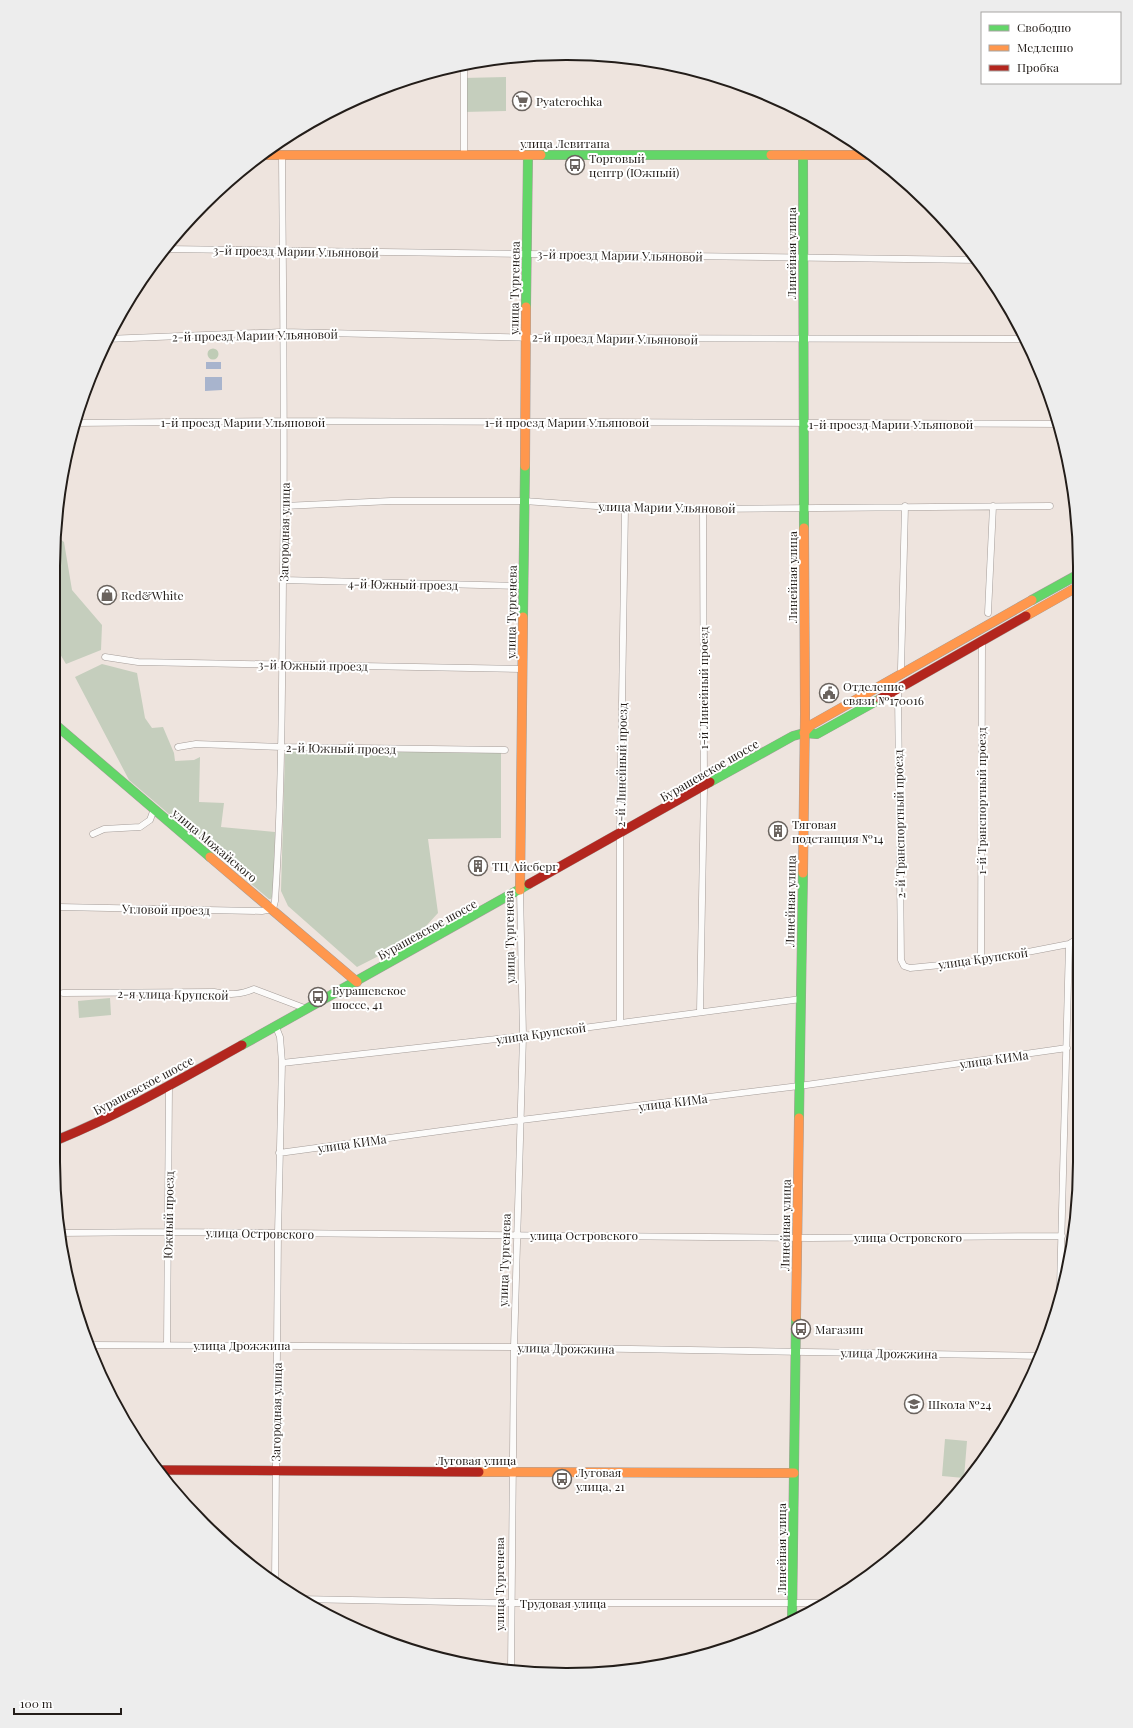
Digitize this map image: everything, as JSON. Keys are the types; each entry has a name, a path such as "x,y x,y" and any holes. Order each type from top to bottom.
{"main road":[{"name":"улица Левитана","path":"272,155 862,155"},
{"name":"улица Тургенева","path":"520,890 528,155"},
{"name":"Линейная улица","path":"792,1615 804,733 803,155"},
{"name":"Бурашевское шоссе","path":"804,733 811,725 1073,578"},
{"name":"Бурашевское шоссе","path":"60,1139 92,1126 169,1086 704,788 793,736 804,733 817,734 1073,589"},
{"name":"улица Можайского","path":"60,729 357,982"},
{"name":"Луговая улица","path":"165,1470 794,1473"}],"street":[{"path":"464,71 464,155"},
{"name":"Загородная улица","path":"273,909 275,901 279,843 282,747 284,421 282,155"},
{"name":"3-й проезд Марии Ульяновой","path":"172,249 969,260"},
{"name":"2-й проезд Марии Ульяновой","path":"114,339 283,332 526,338 804,340 1019,339"},
{"name":"1-й проезд Марии Ульяновой","path":"81,423 284,421 1052,424"},
{"name":"улица Марии Ульяновой","path":"284,506 391,501 524,501 625,508 703,509 905,506 1050,506"},
{"path":"903,673 901,669 905,506"},
{"path":"988,613 993,506"},
{"name":"2-й Линейный проезд","path":"620,1022 620,834 625,508"},
{"name":"1-й Линейный проезд","path":"700,1012 704,788 703,509"},
{"name":"4-й Южный проезд","path":"283,580 523,586"},
{"name":"1-й Транспортный проезд","path":"981,961 982,641"},
{"name":"3-й Южный проезд","path":"105,657 138,662 522,669"},
{"name":"2-й Транспортный проезд","path":"896,688 898,692 901,960"},
{"name":"2-й Южный проезд","path":"178,747 196,744 282,747 505,750"},
{"path":"92,834 104,829 140,827 150,820 154,809"},
{"name":"улица Тургенева","path":"511,1665 514,1347 523,1036 520,890"},
{"name":"Угловой проезд","path":"60,907 262,911 273,909"},
{"path":"1061,1271 1069,944 1073,942"},
{"name":"улица Крупской","path":"901,960 904,966 910,968 981,961 1069,944"},
{"name":"2-я улица Крупской","path":"63,993 214,992 229,995 242,994 254,989 307,1009"},
{"name":"улица Крупской","path":"282,1064 523,1036 801,999"},
{"name":"Загородная улица","path":"275,1576 279,1153 282,1064 280,1037 276,1027"},
{"name":"улица КИМа","path":"279,1153 521,1120 799,1086 1067,1048"},
{"name":"Южный проезд","path":"167,1345 169,1086"},
{"name":"улица Островского","path":"65,1233 168,1232 797,1237 1062,1236"},
{"name":"улица Дрожжина","path":"95,1345 514,1347 1034,1356"},
{"name":"Трудовая улица","path":"312,1599 511,1603 815,1603"}],"green space":[{"path":"506,77 506,111 463,112 463,78"},
{"path":"213,348 217,350 219,354 217,358 213,360 209,358 207,354 209,350"},
{"path":"61,540 64,542 72,590 102,625 101,650 66,664 60,654"},
{"path":"102,664 137,673 145,718 152,728 163,727 174,753 175,761 194,760 200,757 199,802 224,803 221,827 275,832 274,892 271,899 269,899 129,780 75,677"},
{"path":"285,751 501,752 501,838 428,839 438,913 416,937 357,967 288,906 281,891"},
{"path":"110,998 111,1015 79,1018 78,1001"},
{"path":"945,1439 967,1441 964,1474 961,1478 942,1476"}],"water":[{"path":"206,362 221,362 221,369 206,369"},
{"path":"205,377 222,377 222,390 205,391"}],"traffic: fast":[{"path":"526,307 528,155"},
{"path":"541,155 771,155"},
{"path":"803,155 804,528"},
{"path":"523,617 525,466"},
{"path":"1032,600 1073,577"},
{"path":"710,782 793,736 804,733 817,734 880,699"},
{"path":"60,729 210,857"},
{"path":"799,1118 803,873"},
{"path":"242,1045 529,884"},
{"path":"792,1615 796,1318"}],"traffic: slow":[{"path":"272,155 541,155"},
{"path":"771,155 862,155"},
{"path":"525,466 526,307"},
{"path":"803,873 805,714 804,528"},
{"path":"1026,616 1073,589"},
{"path":"804,733 811,725 1032,600"},
{"path":"520,890 523,617"},
{"path":"210,857 357,982"},
{"path":"796,1318 799,1118"},
{"path":"479,1472 794,1473"}],"traffic: jam":[{"path":"880,699 1026,616"},
{"path":"529,884 710,782"},
{"path":"60,1139 128,1107 242,1045"},
{"path":"165,1470 479,1472"}],"place":[{"name":"Pyaterochka","path":"522,101"},
{"name":"Торговый центр (Южный)","path":"575,165"},
{"name":"Red&White","path":"107,595"},
{"name":"Отделение связи №170016","path":"829,693"},
{"name":"Тяговая подстанция №14","path":"778,831"},
{"name":"ТЦ Айсберг","path":"478,866"},
{"name":"Бурашевское шоссе, 41","path":"318,997"},
{"name":"Магазин","path":"801,1329"},
{"name":"Школа №24","path":"914,1404"},
{"name":"Луговая улица, 21","path":"562,1479"}]}
